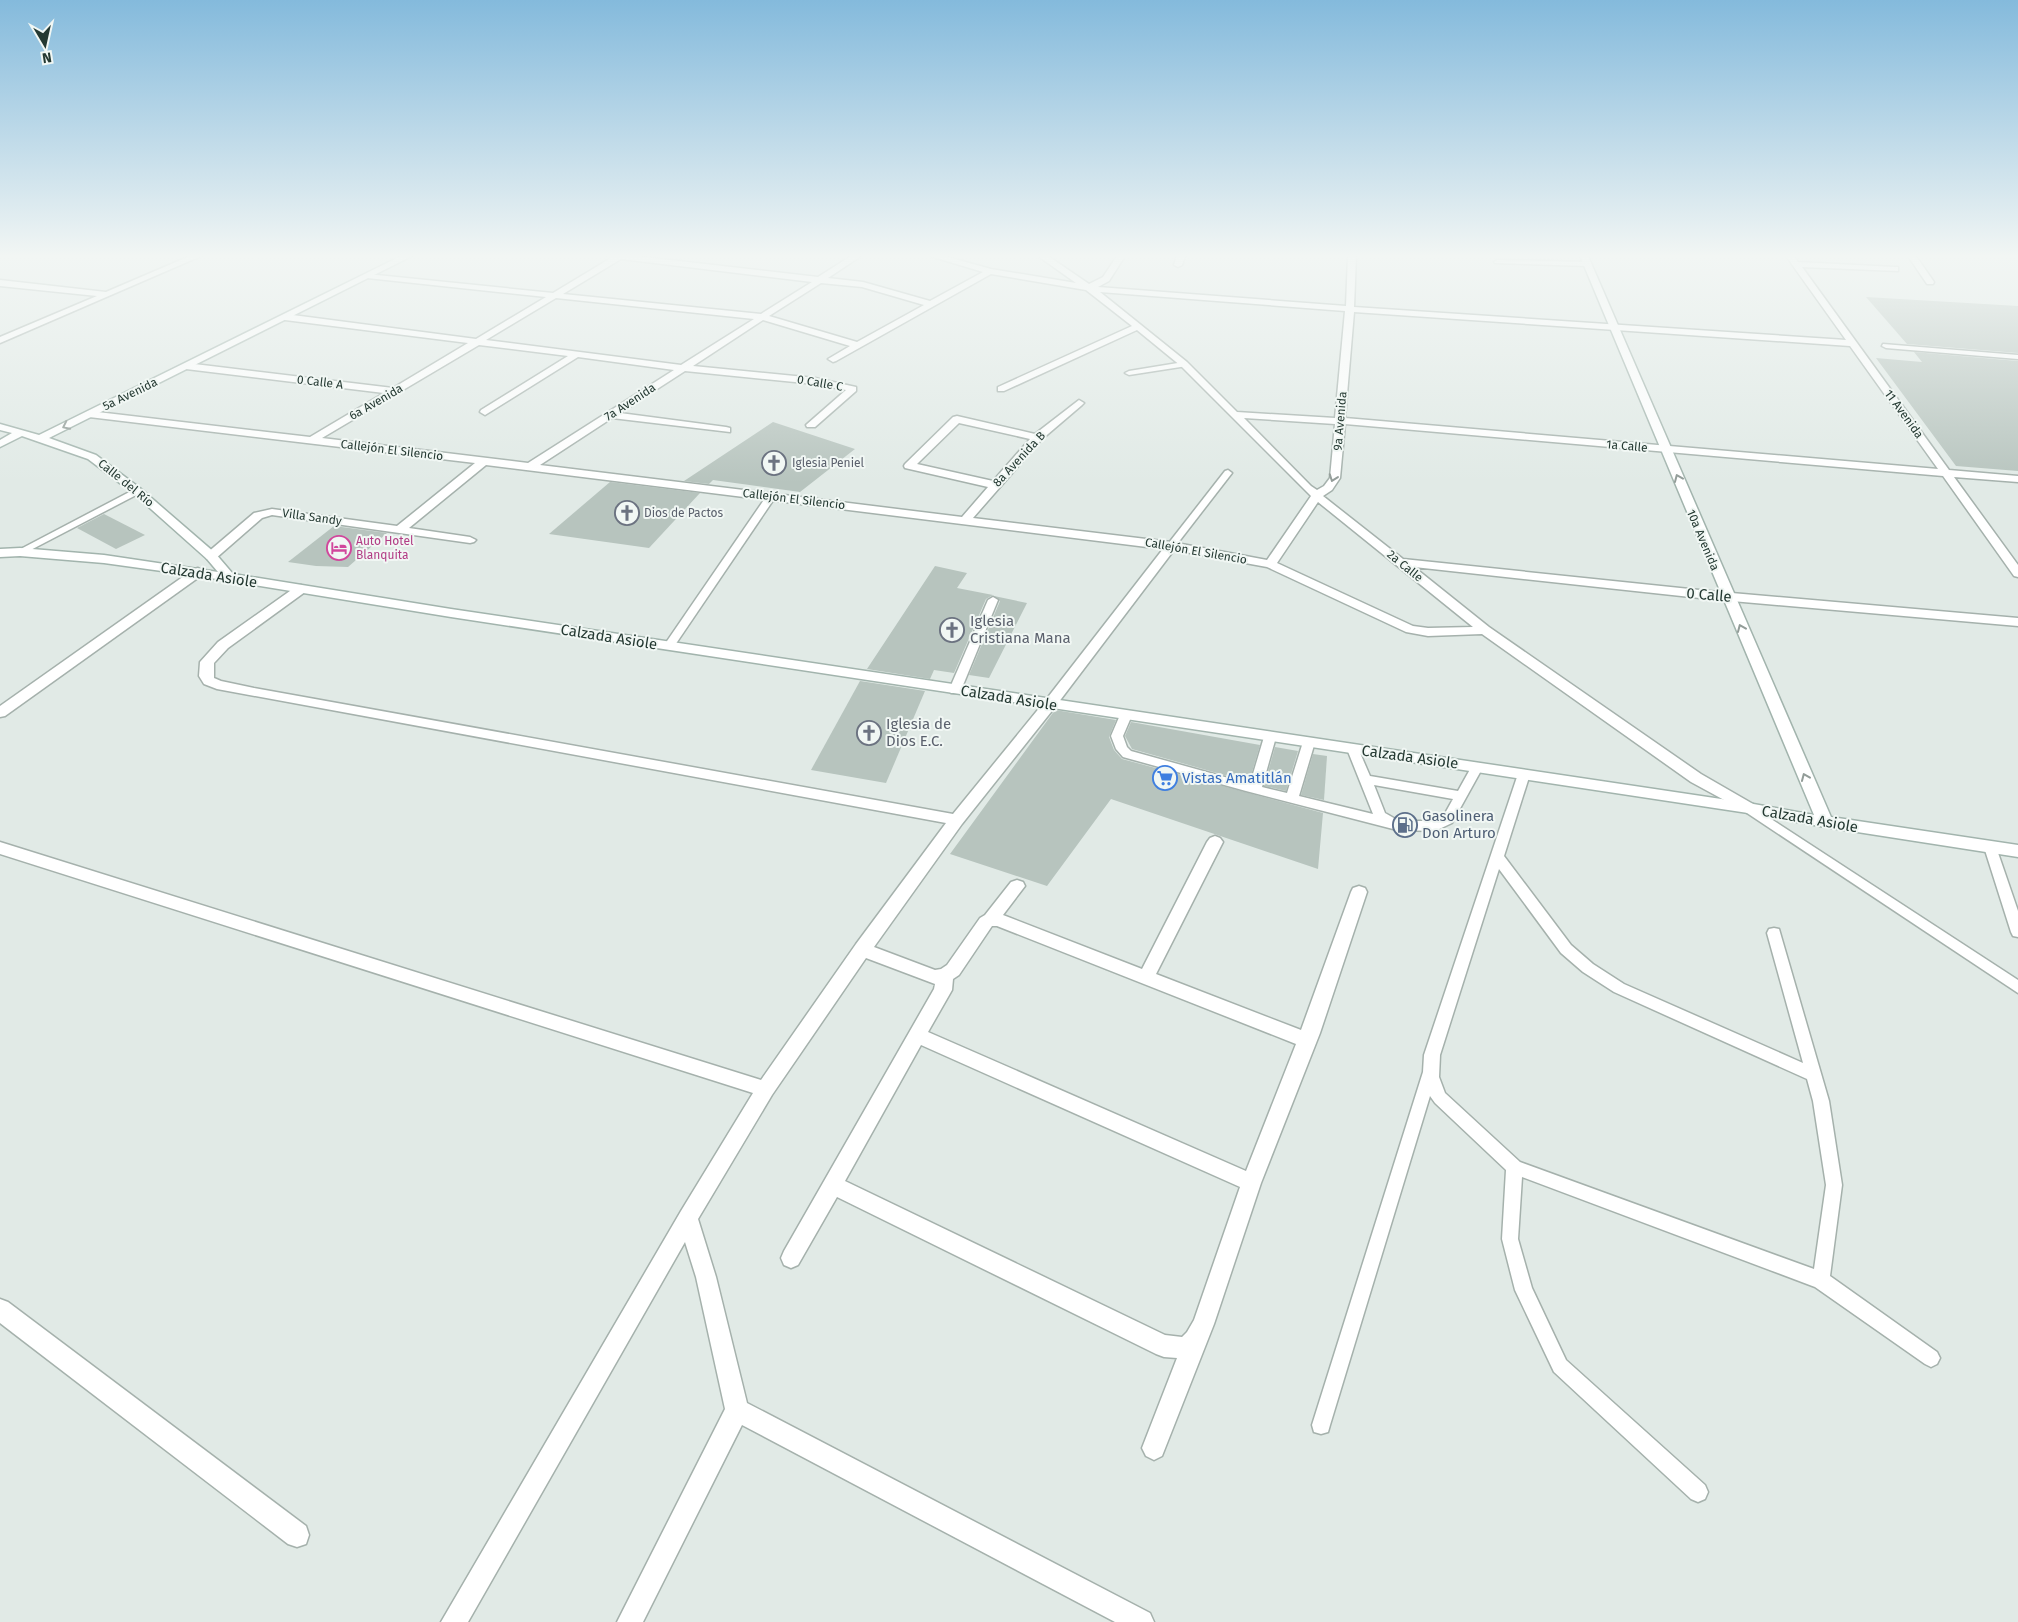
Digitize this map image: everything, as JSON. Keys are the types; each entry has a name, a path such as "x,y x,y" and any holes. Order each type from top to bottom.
{"street":[{"path":"0,340 20,332"},
{"name":"5a Avenida","path":"40,438 255,332"},
{"name":"0 Calle C","path":"398,332 682,368 795,378 853,389 811,425"},
{"name":"6a Avenida","path":"312,440 494,332"},
{"name":"7a Avenida","path":"530,467 739,332"},
{"path":"812,332 858,345"},
{"path":"833,359 882,332"},
{"path":"1001,388 1125,332"},
{"name":"2a Calle","path":"1145,332 1184,364 1317,496 1486,630 1696,778 1748,808"},
{"name":"9a Avenida","path":"1270,564 1317,496 1328,488 1335,478 1348,332"},
{"name":"10a Avenida","path":"1616,332 1825,822"},
{"name":"2a Calle","path":"1673,332 1852,343"},
{"name":"11 Avenida","path":"1844,332 2018,573"},
{"path":"485,412 576,355"},
{"name":"0 Calle A","path":"186,366 394,391"},
{"name":"8a Avenida B","path":"965,520 1038,438 1079,404"},
{"name":"Callejón El Silencio","path":"89,414 1171,546 1270,564 1410,629 1428,632 1486,630"},
{"path":"610,415 726,430"},
{"name":"1a Calle","path":"1236,415 1340,421 2018,479"},
{"path":"995,485 909,466 957,419 1038,438"},
{"name":"Calle del Río","path":"0,427 40,438 92,457 137,490 211,556 229,577"},
{"path":"0,444 20,432"},
{"path":"399,530 484,461"},
{"name":"Villa Sandy","path":"211,556 258,515 272,512 470,540"},
{"path":"454,1622 765,1089 862,949 957,820 1050,704 1171,546"},
{"name":"Calzada Asiole","path":"0,553 20,552 104,559 198,572 955,690 1524,774 2018,851"},
{"name":"0 Calle","path":"1400,562 1727,596 2018,622"},
{"path":"0,713 198,572"},
{"path":"301,589 210,656 206,668 206,676 209,681 217,685 254,692 957,820"},
{"path":"1146,977 1215,842"},
{"path":"0,848 765,1089"},
{"path":"862,949 934,977 945,976 954,970 986,922 991,919 1017,886"},
{"path":"1154,1448 1195,1340 1203,1324 1251,1183 1311,1033 1359,892"},
{"path":"991,919 999,920 1296,1036 1308,1037"},
{"path":"791,1258 943,990 945,976"},
{"path":"918,1035 1251,1183"},
{"path":"833,1185 1164,1346 1186,1348 1195,1340"},
{"path":"630,1622 737,1410 706,1277 688,1218"},
{"path":"0,1310 297,1535"},
{"path":"737,1410 1141,1622"}],"lane":[{"path":"1886,346 2018,357"},
{"path":"1129,373 1184,364"},
{"path":"1171,546 1228,473"},
{"path":"20,552 137,490"},
{"path":"669,646 771,496"},
{"path":"955,690 960,673 993,600"},
{"path":"1126,715 1117,736 1122,749 1127,754 1398,825 1435,826 1448,820 1477,767"},
{"path":"1255,789 1270,736"},
{"path":"1292,798 1309,742"},
{"path":"1353,749 1377,808 1381,816 1389,822"},
{"path":"1322,1425 1430,1076 1432,1055 1524,774"},
{"path":"1366,780 1462,796"},
{"path":"1748,808 2018,987"},
{"path":"1990,847 2018,932"},
{"path":"1498,858 1566,949 1588,968 1620,988 1814,1075"},
{"path":"1774,933 1821,1101 1834,1184 1821,1280"},
{"path":"1430,1076 1433,1088 1440,1098 1514,1167 1821,1280 1931,1358"},
{"path":"1514,1167 1510,1239 1524,1290 1560,1366 1698,1492"}],"building":[{"path":"1896,332 2018,332 2018,353 1907,344"},
{"path":"1914,352 2018,361 2018,471 1956,466 1876,358 1922,362"},
{"name":"Iglesia Peniel","path":"773,422 855,449 800,492 713,480 709,484 684,481"},
{"name":"Dios de Pactos","path":"610,482 700,493 649,548 549,534"},
{"path":"104,514 145,535 116,549 77,528"},
{"name":"Auto Hotel Blanquita","path":"334,526 387,533 348,567 316,566 288,562"},
{"name":"Iglesia Cristiana Mana","path":"935,566 967,573 957,588 993,595 986,599 954,673 934,670 930,679 867,669"},
{"path":"994,596 1027,603 989,678 969,675 1000,601"},
{"name":"Iglesia de Dios E.C.","path":"860,681 925,691 886,783 811,770"},
{"name":"Vistas Amatitlán","path":"1055,710 1116,720 1109,737 1114,750 1122,759 1323,813 1318,869 1111,799 1047,886 950,854"},
{"path":"1131,722 1260,745 1249,782 1132,749 1125,736"},
{"path":"1275,747 1298,751 1286,791 1264,786"},
{"path":"1313,754 1327,756 1324,800 1301,795"}],"place":[{"name":"Iglesia Peniel","path":"774,463"},
{"name":"Dios de Pactos","path":"627,513"},
{"name":"Auto Hotel Blanquita","path":"339,548"},
{"name":"Iglesia Cristiana Mana","path":"952,630"},
{"name":"Iglesia de Dios E.C.","path":"869,733"},
{"name":"Vistas Amatitlán","path":"1165,778"},
{"name":"Gasolinera Don Arturo","path":"1405,825"}]}
